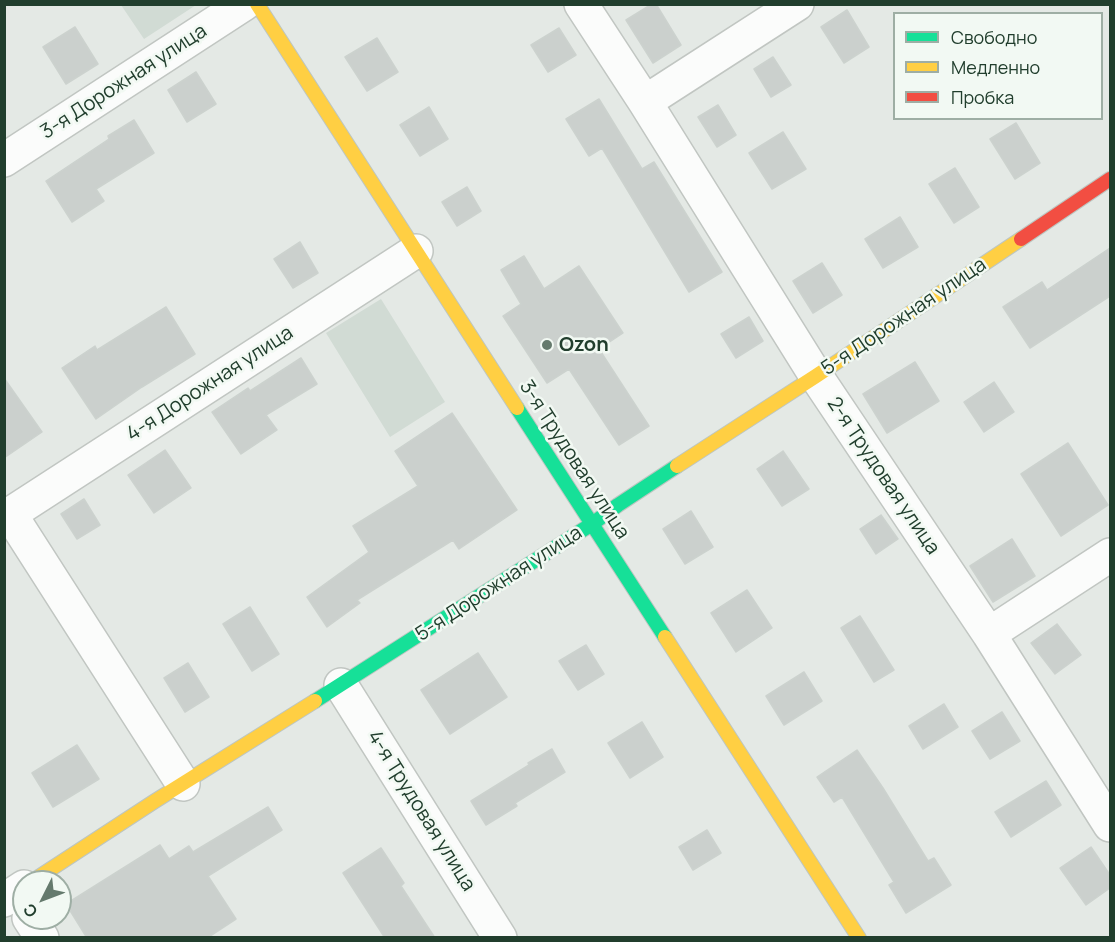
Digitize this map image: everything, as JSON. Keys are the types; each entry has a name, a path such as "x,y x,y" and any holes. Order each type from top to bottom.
{"street":[{"name":"3-я Дорожная улица","path":"4,160 244,4"},
{"name":"3-я Трудовая улица","path":"257,4 859,938"},
{"name":"2-я Трудовая улица","path":"581,4 816,376 989,634 1110,825"},
{"path":"645,102 797,4"},
{"name":"5-я Дорожная улица","path":"62,870 183,783 592,524 1110,179"},
{"name":"4-я Дорожная улица","path":"7,516 416,251"},
{"path":"7,516 183,783"},
{"path":"989,634 1110,555"},
{"name":"4-я Трудовая улица","path":"341,685 500,938"}],"shaded area":[{"path":"121,5 196,5 144,39"},
{"path":"381,299 445,402 390,437 326,333"}],"building":[{"path":"652,4 656,4 681,45 653,63 626,20"},
{"path":"847,10 869,47 844,63 821,27"},
{"path":"75,27 98,64 66,84 43,47"},
{"path":"559,28 576,55 548,72 531,45"},
{"path":"377,38 398,72 367,91 345,57"},
{"path":"773,57 791,85 771,97 754,69"},
{"path":"196,72 216,104 187,122 168,90"},
{"path":"599,99 642,169 654,162 722,272 689,292 602,148 589,156 566,119"},
{"path":"718,105 736,135 717,147 698,117"},
{"path":"429,107 448,139 420,156 400,125"},
{"path":"134,120 154,153 96,189 104,201 72,222 46,181"},
{"path":"1016,123 1040,163 1015,179 990,139"},
{"path":"783,132 806,169 772,189 749,153"},
{"path":"955,168 979,207 954,223 929,184"},
{"path":"467,187 481,211 457,226 442,202"},
{"path":"900,217 918,247 883,268 865,239"},
{"path":"300,242 318,273 293,288 274,259"},
{"path":"1110,248 1110,296 1030,348 1003,307 1042,282 1047,290"},
{"path":"524,256 544,289 579,266 623,333 599,349 649,426 619,445 569,369 547,383 503,316 521,304 501,270"},
{"path":"822,263 842,295 813,313 793,281"},
{"path":"166,307 195,354 96,419 62,368 95,346 97,350"},
{"path":"749,317 763,341 736,358 721,334"},
{"path":"301,358 317,384 266,415 277,430 241,454 212,412 248,388 250,391"},
{"path":"915,362 939,401 887,433 863,394"},
{"path":"4,378 42,432 4,458"},
{"path":"994,382 1014,412 984,432 964,402"},
{"path":"452,413 517,510 459,549 453,540 357,600 360,603 327,627 307,597 369,552 353,526 418,486 395,451"},
{"path":"1068,443 1108,505 1061,536 1021,474"},
{"path":"165,450 191,488 154,513 128,475"},
{"path":"783,451 809,489 782,506 757,469"},
{"path":"84,499 100,525 77,539 61,514"},
{"path":"691,511 713,547 685,564 663,529"},
{"path":"881,515 898,539 876,554 860,529"},
{"path":"1012,539 1035,576 993,602 970,566"},
{"path":"747,590 772,628 736,652 711,613"},
{"path":"250,607 279,654 252,671 223,624"},
{"path":"860,616 894,670 874,682 841,628"},
{"path":"1057,624 1081,655 1055,674 1031,643"},
{"path":"586,645 604,674 578,690 559,661"},
{"path":"478,653 507,697 450,734 421,690"},
{"path":"188,663 209,697 185,712 164,678"},
{"path":"804,672 822,701 784,725 766,696"},
{"path":"944,704 958,727 923,749 909,726"},
{"path":"1002,712 1020,741 990,759 972,731"},
{"path":"642,722 663,757 630,778 608,743"},
{"path":"77,745 99,779 53,807 32,773"},
{"path":"552,749 565,772 515,803 517,806 486,825 471,801"},
{"path":"857,750 928,861 934,858 951,885 906,913 889,885 894,882 842,797 834,802 817,777"},
{"path":"1046,781 1061,805 1011,837 995,812"},
{"path":"268,807 282,830 208,876 236,919 207,938 87,938 72,914 72,900 160,845 169,859 189,846 193,852"},
{"path":"707,830 721,853 693,870 679,847"},
{"path":"1091,847 1110,875 1110,888 1086,905 1060,868"},
{"path":"381,848 404,883 401,886 435,938 385,938 343,873"}],"traffic: fast":[{"path":"517,408 665,637"},
{"path":"315,701 592,524 677,466"}],"traffic: slow":[{"path":"257,4 517,408"},
{"path":"677,466 1021,239"},
{"path":"665,637 859,938"},
{"path":"49,870 315,701"}],"traffic: jam":[{"path":"1021,239 1110,179"}],"place":[{"name":"Ozon","path":"547,345"}]}
